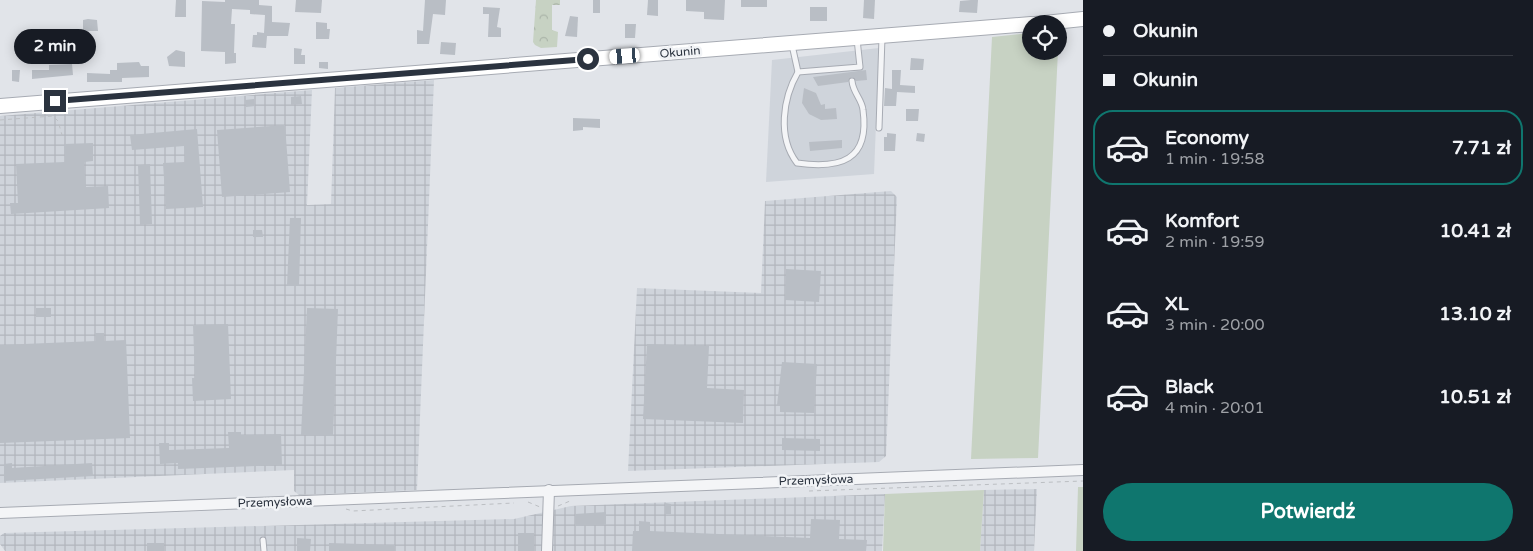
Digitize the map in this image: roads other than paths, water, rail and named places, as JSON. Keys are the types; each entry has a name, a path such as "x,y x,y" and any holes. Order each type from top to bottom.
{"main road":[{"name":"Okunin","path":"1067,21 1083,19"},
{"name":"Okunin","path":"0,106 1022,25"}],"street":[{"name":"Przemysłowa","path":"0,512 1083,470"},
{"path":"547,551 549,490"}],"lane":[{"path":"879,128 882,36"},
{"path":"798,72 851,70 860,67 857,38"},
{"path":"792,44 798,72 786,94 784,124 791,156 797,163 826,165 842,162 854,156 864,126 863,109 853,90 852,82"},
{"path":"263,540 264,551"}]}
